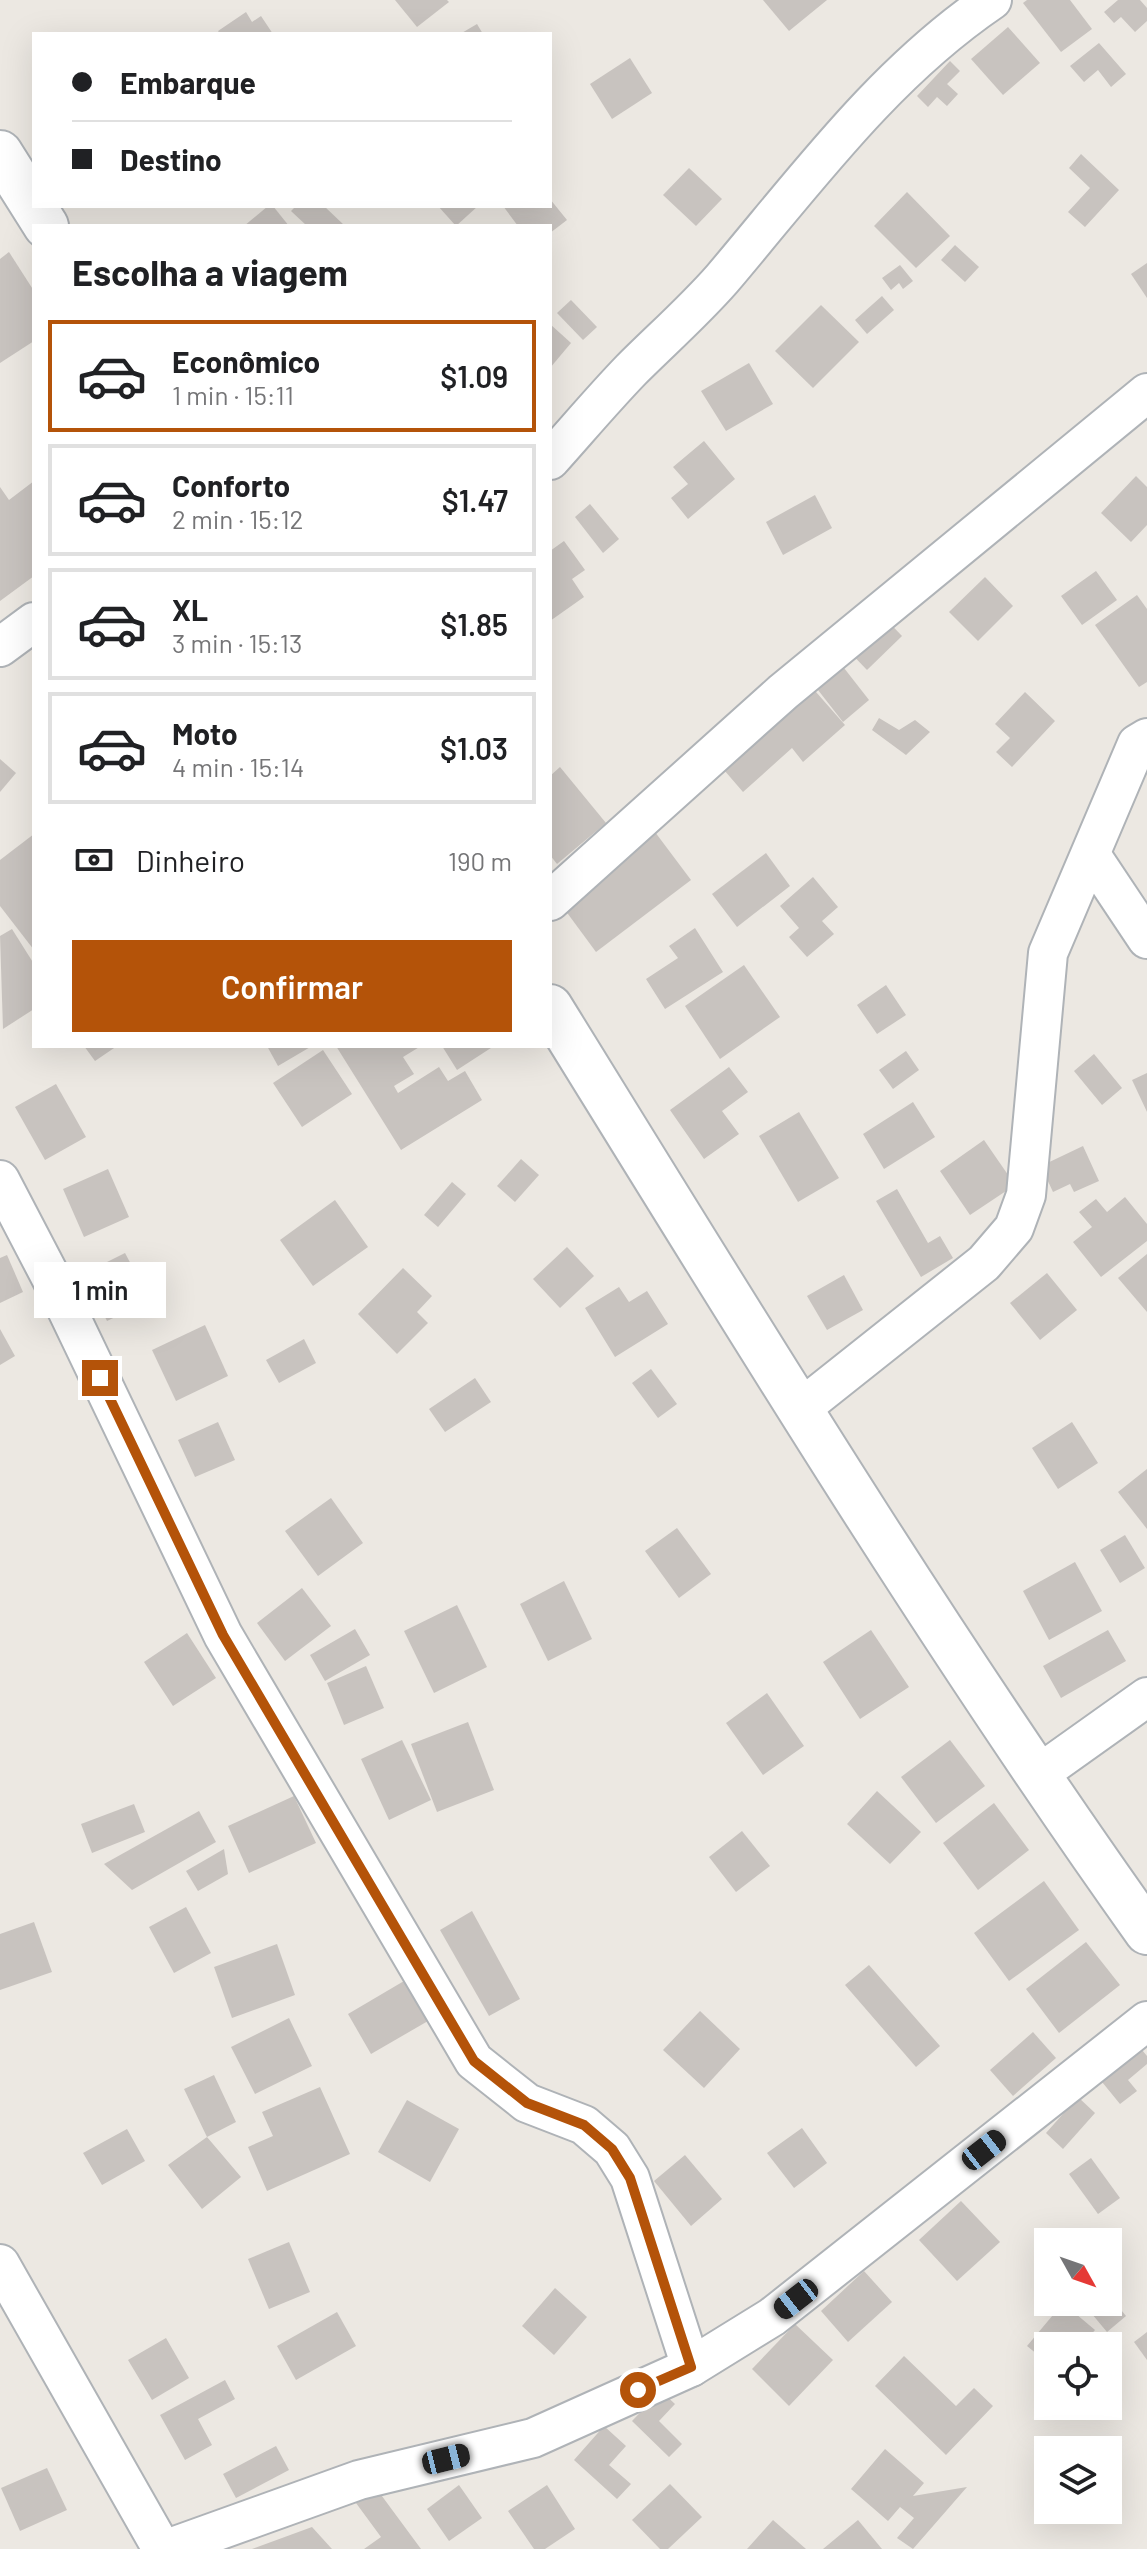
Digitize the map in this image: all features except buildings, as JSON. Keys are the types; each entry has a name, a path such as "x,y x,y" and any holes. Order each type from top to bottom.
{"street":[{"path":"552,458 628,373 720,282 798,185 878,95 963,19 992,0"},
{"path":"0,153 32,204"},
{"path":"552,899 783,692 1147,393"},
{"path":"0,647 32,623"},
{"path":"799,1410 984,1263 1014,1228 1026,1195 1048,953 1137,744 1147,738"},
{"path":"1091,855 1147,939"},
{"path":"552,1010 799,1410 1036,1776 1147,1932"},
{"path":"0,1180 59,1293 223,1635 474,2061 527,2103 584,2125 612,2149 624,2168 691,2367"},
{"path":"1036,1776 1147,1697"},
{"path":"0,2264 164,2549 359,2480 533,2438 691,2367 772,2317 1147,2021"}],"route":[{"path":"100,1378 223,1635 474,2061 527,2103 584,2125 612,2149 630,2178 691,2367 638,2390"}]}
